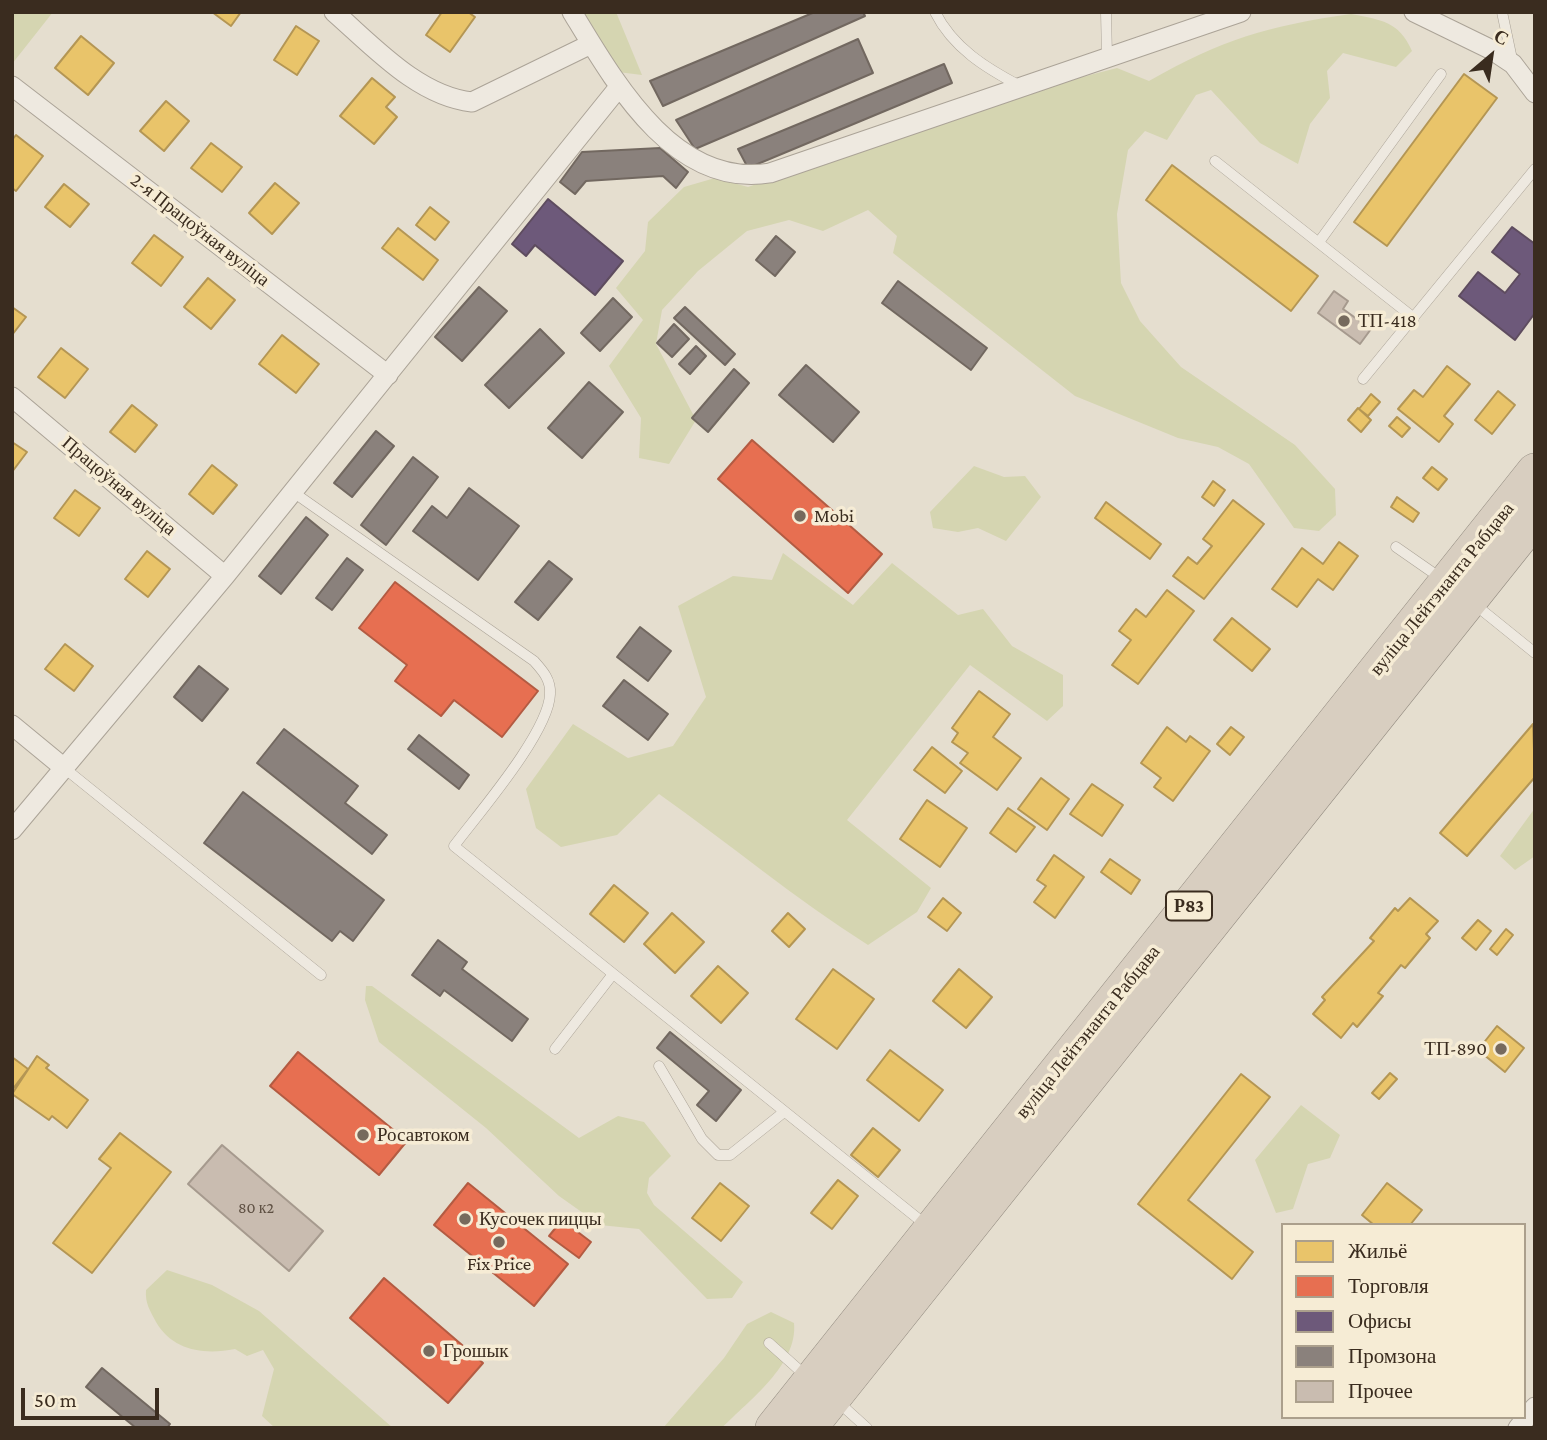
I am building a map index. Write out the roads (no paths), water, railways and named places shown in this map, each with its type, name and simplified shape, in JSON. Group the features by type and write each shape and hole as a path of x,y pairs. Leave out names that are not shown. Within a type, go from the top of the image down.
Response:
{"highway":[{"name":"вуліца Лейтэнанта Рабцава","path":"774,1428 822,1389 1458,591 1535,472"},
{"name":"вуліца Лейтэнанта Рабцава","path":"808,1428 822,1389 931,1229 1458,591 1535,517"}],"street":[{"path":"334,12 406,74 451,100 472,102 591,44"},
{"path":"572,12 619,87 649,122 694,158 732,174 750,176 770,173 1241,12"},
{"path":"1414,12 1492,50 1513,64 1535,93"},
{"name":"2-я Працоўная вуліца","path":"12,86 388,375"},
{"path":"12,830 225,576 619,87"},
{"name":"Працоўная вуліца","path":"12,397 225,576"},
{"path":"12,725 63,767"}],"lane":[{"path":"935,12 964,50 983,67 1020,87"},
{"path":"1106,12 1107,57"},
{"path":"1502,12 1513,64"},
{"path":"1320,242 1441,74"},
{"path":"1215,161 1414,317"},
{"path":"1363,379 1535,169"},
{"path":"293,492 525,654 547,675 551,692 544,717 511,771 454,846 931,1229"},
{"path":"1396,547 1458,591 1535,653"},
{"path":"63,767 321,975"},
{"path":"555,1049 613,974"},
{"path":"659,1066 702,1139 718,1155 730,1155 785,1112"},
{"path":"769,1343 867,1428"}],"place":[{"name":"ТП-418","path":"1344,321"},
{"name":"Mobi","path":"800,516"},
{"name":"ТП-890","path":"1501,1049"},
{"name":"Росавтоком","path":"363,1135"},
{"name":"Кусочек пиццы","path":"465,1219"},
{"name":"Fix Price","path":"499,1242"},
{"name":"Грошык","path":"429,1351"}]}
